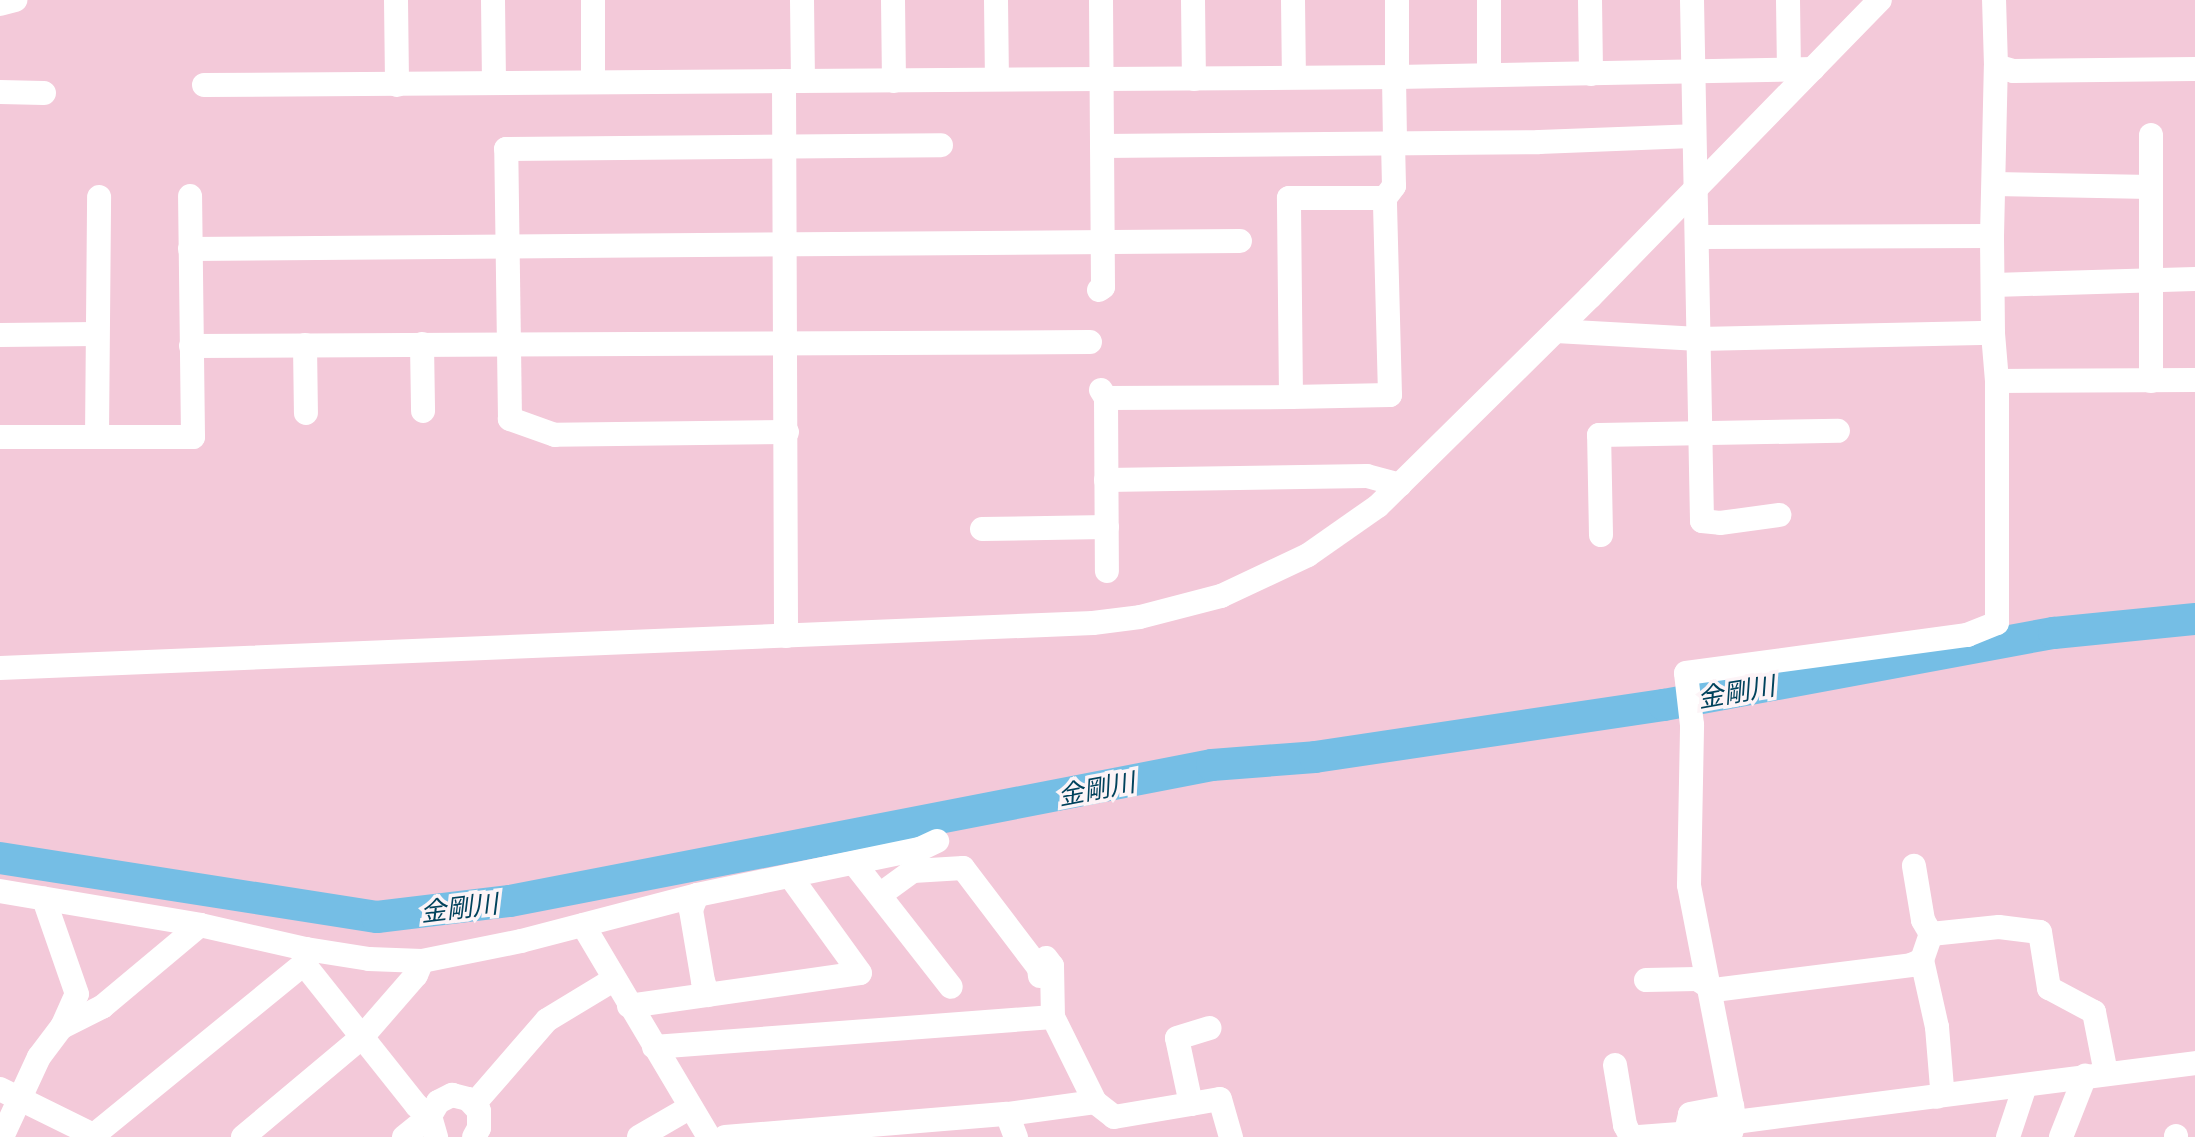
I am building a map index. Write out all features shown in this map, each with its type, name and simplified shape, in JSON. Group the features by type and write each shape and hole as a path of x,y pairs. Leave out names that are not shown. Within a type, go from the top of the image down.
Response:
{"street":[{"path":"0,4 15,0"},
{"path":"396,0 397,85"},
{"path":"493,0 494,83"},
{"path":"593,0 593,82"},
{"path":"786,636 784,147 802,0"},
{"path":"893,0 894,81"},
{"path":"996,0 997,79"},
{"path":"1099,290 1103,287 1101,0"},
{"path":"1193,0 1194,79"},
{"path":"1293,0 1294,77"},
{"path":"1107,571 1104,394 1390,395 1385,198 1394,186 1397,0"},
{"path":"1489,0 1489,75"},
{"path":"1590,0 1591,74"},
{"path":"1692,0 1692,136 1698,237 1702,521 1720,523 1779,515"},
{"path":"1788,0 1801,69"},
{"path":"0,668 1093,623 1140,617 1198,603 1264,578 1308,555 1333,540 1400,485 1696,187 1801,69 1880,0"},
{"path":"1732,1124 1689,885 1692,725 1686,673 1967,635 1997,623 1997,381 1992,236 1996,66 1994,0"},
{"path":"1996,66 2013,71 2195,69"},
{"path":"204,85 1396,77 1801,69"},
{"path":"0,92 44,93"},
{"path":"2151,135 2151,381"},
{"path":"1102,146 1539,142 1692,136"},
{"path":"787,432 555,435 510,419 506,149 941,145"},
{"path":"1994,184 2151,187"},
{"path":"0,437 193,437 190,196"},
{"path":"97,437 99,197"},
{"path":"1291,397 1289,198 1385,198"},
{"path":"1698,237 1992,236"},
{"path":"190,249 1240,241"},
{"path":"1994,285 2195,279"},
{"path":"1556,331 1699,339 1993,333"},
{"path":"0,335 97,334"},
{"path":"191,346 1090,342"},
{"path":"422,344 423,411"},
{"path":"305,345 306,413"},
{"path":"1997,381 2195,380"},
{"path":"1601,535 1599,435 1838,431"},
{"path":"1106,480 1367,476 1400,485"},
{"path":"982,529 1107,527"},
{"path":"0,891 200,925 305,956 422,961 583,925 697,895 920,849 937,841"},
{"path":"854,863 951,987"},
{"path":"1914,866 1923,920 1931,934 1922,960 1937,1027 1942,1088 1937,1097"},
{"path":"881,894 913,871 963,868 1039,968 1040,976"},
{"path":"629,1006 860,973 790,876"},
{"path":"697,895 691,910 708,995"},
{"path":"2,1137 10,1094 62,1027 77,994 44,899"},
{"path":"1009,906 1052,966 1053,1017 1095,1102 1114,1117 1220,1099 1231,1137"},
{"path":"62,1027 102,1007 200,925"},
{"path":"583,925 709,1137"},
{"path":"1931,934 1999,927 2040,932 2049,988 2094,1012 2096,1074 2061,1137"},
{"path":"305,956 362,1037 433,1127"},
{"path":"10,1094 95,1136 305,956"},
{"path":"1646,980 1697,979 1714,990 1911,965 1922,960"},
{"path":"243,1137 362,1037 416,975 422,961"},
{"path":"474,1104 547,1020 613,980"},
{"path":"654,1047 1053,1017"},
{"path":"1191,1104 1174,1028 1209,1028"},
{"path":"1639,1137 2195,1063"},
{"path":"1615,1065 1625,1125 1631,1137"},
{"path":"2008,1137 2025,1086"},
{"path":"433,1127 444,1097 460,1096 474,1104 480,1120 474,1137"},
{"path":"725,1137 1007,1114 1095,1102"},
{"path":"639,1137 689,1108"},
{"path":"1007,1114 1016,1137"},
{"path":"404,1137 433,1127"}],"waterway":[{"name":"金剛川","path":"0,858 377,917 510,901 1212,765 1315,757 1664,705 2054,633 2195,619"}]}
